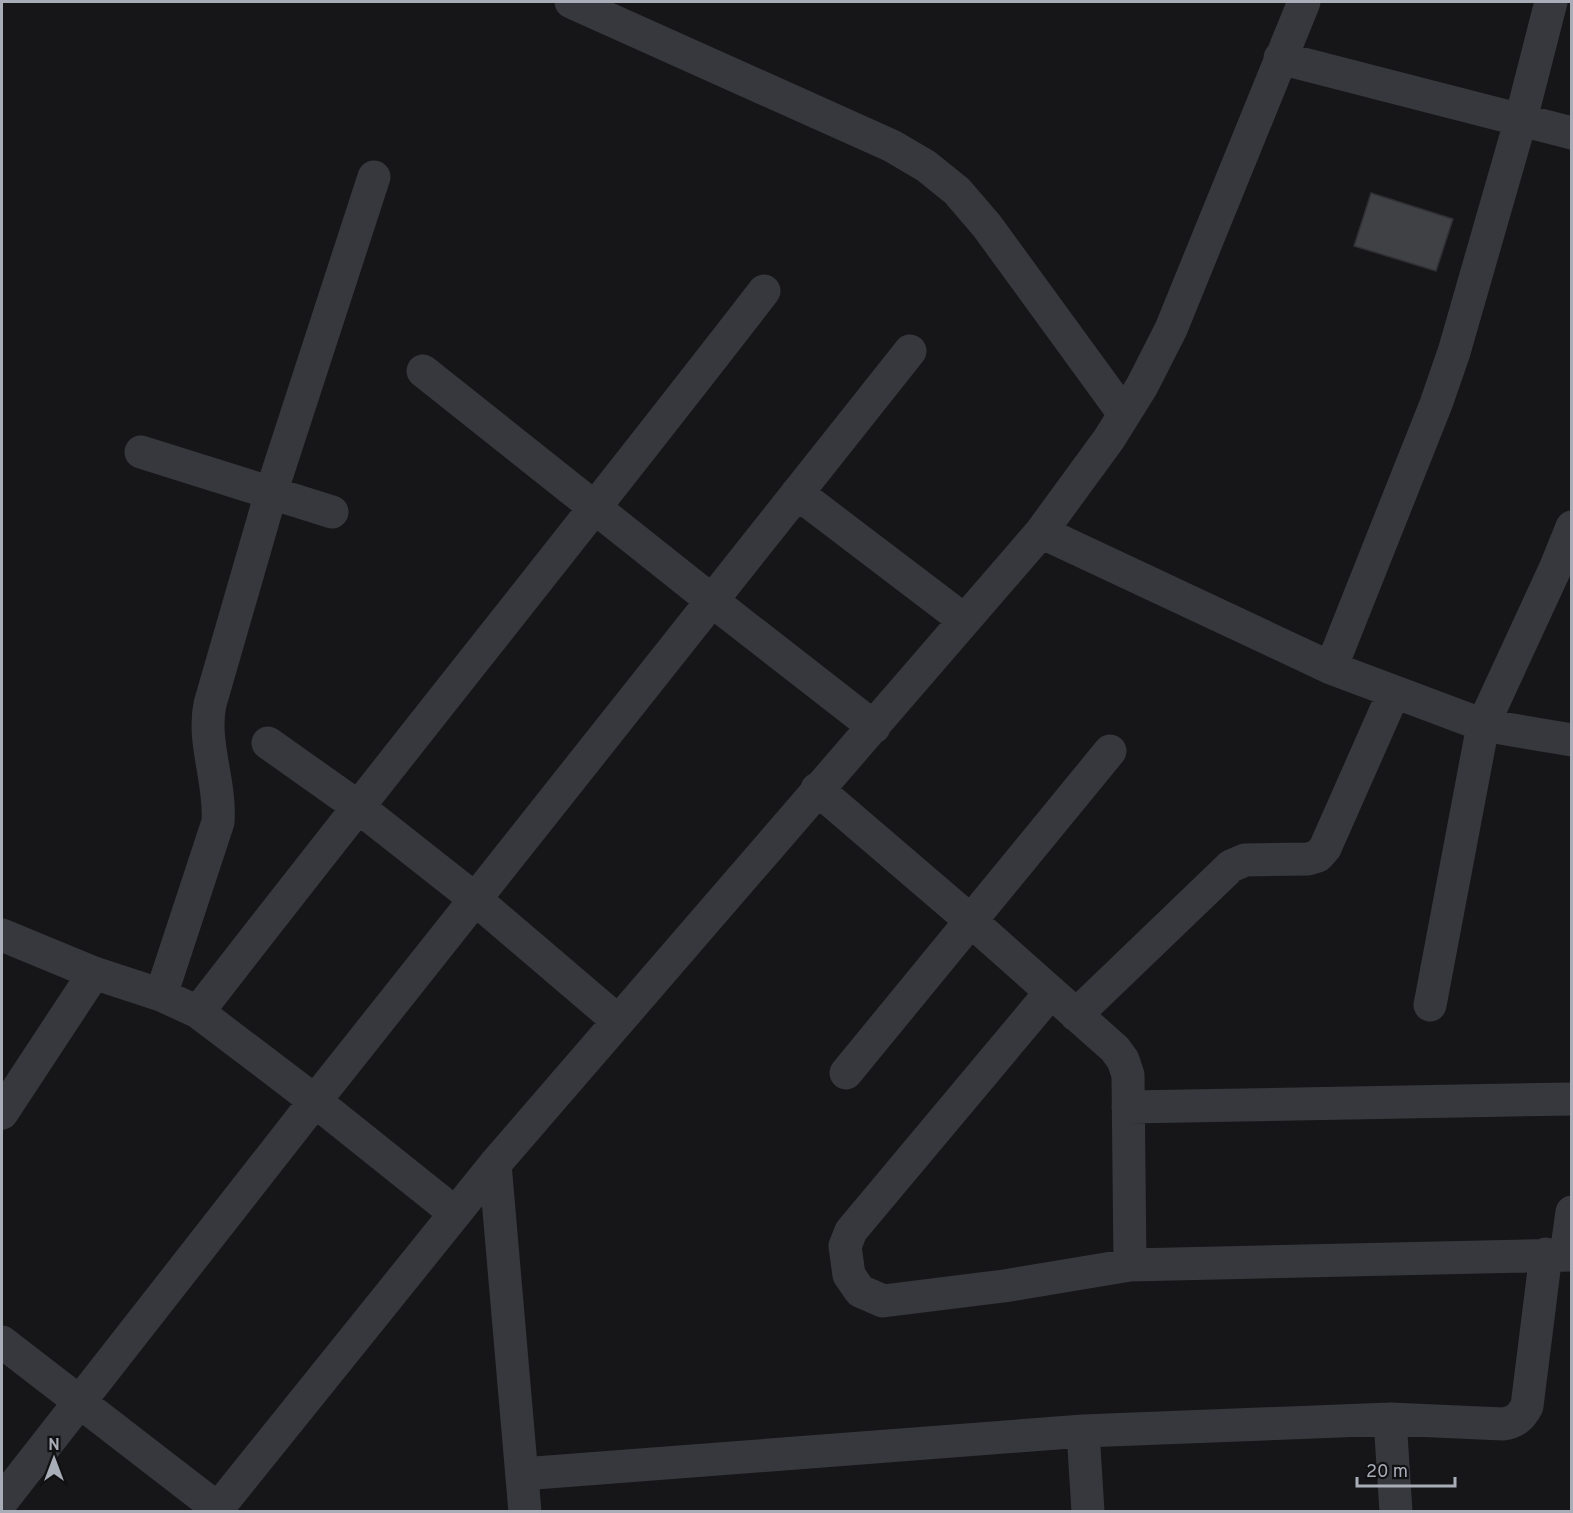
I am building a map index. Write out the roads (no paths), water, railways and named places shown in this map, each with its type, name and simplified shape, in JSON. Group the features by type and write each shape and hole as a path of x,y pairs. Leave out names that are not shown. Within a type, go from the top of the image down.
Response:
{"street":[{"path":"571,2 892,146 926,166 957,191 987,226 1124,414"},
{"path":"2,1342 216,1510 495,1164 1041,532 1109,439 1142,386 1171,329 1304,2"},
{"path":"1331,668 1436,404 1454,352 1521,119 1551,2"},
{"path":"1280,58 1572,133"},
{"path":"161,994 218,822 218,792 207,719 271,493 374,177"},
{"path":"198,1012 357,806 595,509 764,291"},
{"path":"2,1501 315,1101 910,351"},
{"path":"423,371 874,727"},
{"path":"141,452 332,512"},
{"path":"797,493 964,620"},
{"path":"1430,1005 1483,725 1564,569 1572,527"},
{"path":"1041,532 1331,668 1483,725 1572,740"},
{"path":"1076,1015 1231,866 1245,860 1308,859 1318,855 1325,848 1394,692"},
{"path":"268,743 357,806 475,899 618,1021"},
{"path":"846,1073 1110,751"},
{"path":"817,789 971,921 1115,1049 1123,1060 1128,1075 1130,1265"},
{"path":"2,935 94,973 161,994 198,1012 315,1101 455,1213"},
{"path":"2,1113 94,973"},
{"path":"1051,992 851,1231 845,1246 849,1275 860,1292 883,1301 1004,1286 1130,1265 1561,1254"},
{"path":"1128,1107 1572,1099"},
{"path":"495,1164 525,1512"},
{"path":"522,1474 1083,1431 1390,1419 1503,1424 1514,1422 1522,1416 1527,1406 1572,1212"},
{"path":"1390,1419 1396,1512"},
{"path":"1083,1431 1088,1512"}]}
